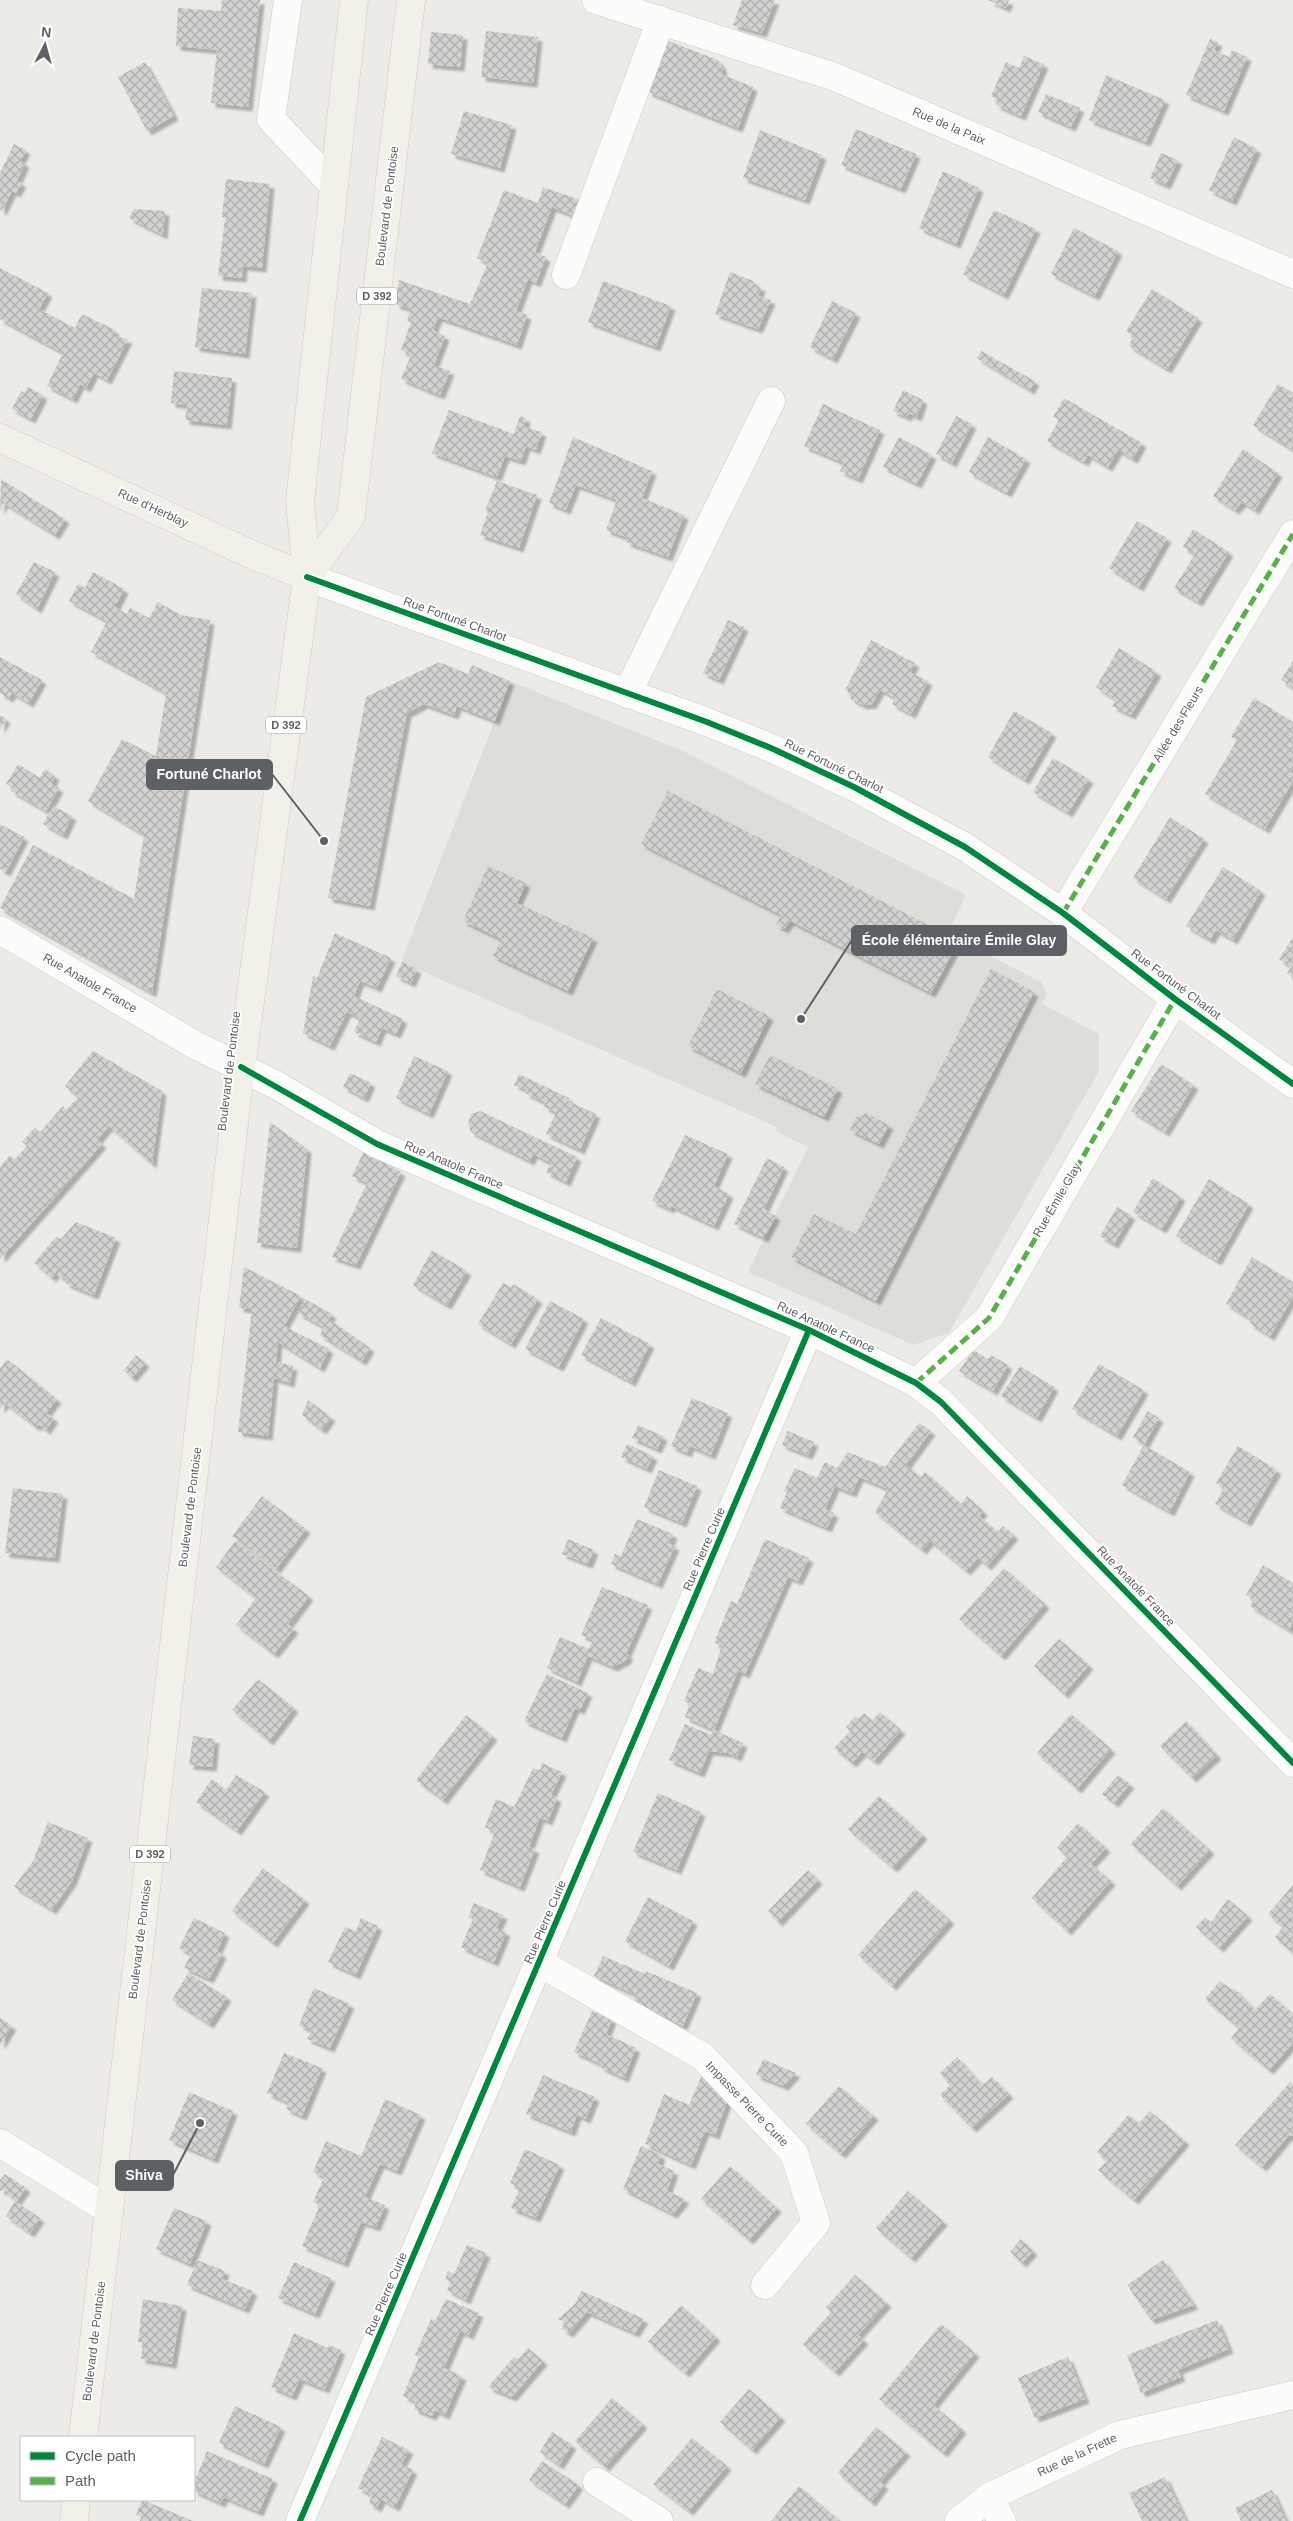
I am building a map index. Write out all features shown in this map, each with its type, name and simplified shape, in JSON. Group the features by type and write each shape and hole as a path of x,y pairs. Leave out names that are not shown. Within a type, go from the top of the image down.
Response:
{"main road":[{"name":"Boulevard de Pontoise","path":"83,2436 241,1067 307,577 300,501 354,0"},
{"name":"Boulevard de Pontoise","path":"307,577 351,516 411,0"},
{"name":"Rue d'Herblay","path":"0,438 254,556 307,577"},
{"path":"74,2521 76,2501"}],"street":[{"path":"288,0 271,119 334,186"},
{"name":"Rue de la Paix","path":"596,0 834,77 1293,274"},
{"path":"566,275 661,20"},
{"path":"626,694 771,401"},
{"name":"Allée des Fleurs","path":"1063,914 1293,534"},
{"name":"Rue Fortuné Charlot","path":"307,577 723,728 854,787 965,847 1063,914 1175,999 1293,1084"},
{"name":"Rue Anatole France","path":"0,930 195,1045 241,1067 377,1144 810,1330 916,1383 941,1402 1293,1763"},
{"name":"Rue Émile Glay","path":"916,1383 989,1318 1175,999"},
{"name":"Rue Pierre Curie","path":"300,2521 810,1330"},
{"name":"Impasse Pierre Curie","path":"540,1964 702,2056 794,2153 816,2223 765,2285"},
{"path":"0,2144 109,2210"},
{"name":"Rue de la Frette","path":"959,2521 989,2497 1120,2435 1293,2395"},
{"path":"597,2482 659,2521"},
{"path":"989,2497 1002,2521"}],"shaded area":[{"path":"510,681 685,752 966,895 947,934 1041,982 1047,995 1042,1004 1099,1034 1099,1071 949,1333 913,1345 748,1272 808,1147 776,1131 777,1127 401,962"}],"building":[{"path":"222,0 260,0 248,107 211,103 217,50 176,46 178,8 221,11"},
{"path":"742,0 775,0 762,33 733,25"},
{"path":"988,0 1009,0 1006,8"},
{"path":"486,31 538,37 533,83 481,77"},
{"path":"431,32 463,35 460,67 428,64"},
{"path":"660,38 718,60 723,69 721,74 753,87 738,128 648,92"},
{"path":"1210,39 1218,42 1214,50 1229,57 1232,50 1247,57 1224,111 1186,95"},
{"path":"1024,56 1044,64 1021,116 996,105 998,99 991,96 1006,62 1019,68"},
{"path":"145,62 174,116 147,131 118,77"},
{"path":"1106,75 1165,100 1146,142 1089,120"},
{"path":"1046,94 1080,108 1071,127 1038,112"},
{"path":"464,111 512,125 500,168 451,154"},
{"path":"856,129 916,154 901,189 841,165"},
{"path":"760,130 822,155 805,200 743,178"},
{"path":"1234,137 1257,149 1232,201 1209,190"},
{"path":"14,144 26,150 20,161 25,163 17,181 22,183 16,193 12,191 2,211 0,209 0,173"},
{"path":"1161,153 1178,160 1166,185 1150,178"},
{"path":"943,171 979,188 956,244 919,228"},
{"path":"226,179 270,184 262,268 243,266 242,278 218,276 225,218 222,217"},
{"path":"543,187 580,200 574,216 552,207 535,252 546,257 536,283 528,279 516,311 527,315 517,345 438,317 433,330 445,336 434,365 450,371 440,395 401,379 411,355 401,350 411,322 407,321 410,309 395,304 399,280 470,304 488,263 477,258 504,190 538,203"},
{"path":"134,209 165,211 163,235 129,218"},
{"path":"994,210 1036,229 1004,295 963,274"},
{"path":"1074,228 1118,251 1095,296 1051,274"},
{"path":"0,268 48,293 39,309 75,328 82,314 115,330 112,336 128,339 107,380 94,373 86,388 80,384 73,399 47,386 63,353 0,319"},
{"path":"730,272 754,281 753,284 761,287 758,296 771,300 758,329 715,314"},
{"path":"603,281 671,306 656,347 588,322"},
{"path":"202,288 252,293 245,354 195,347"},
{"path":"1152,289 1198,318 1167,369 1129,346 1133,336 1126,331"},
{"path":"832,301 856,313 833,359 810,347"},
{"path":"981,351 1035,381 1030,390 977,358"},
{"path":"174,371 232,378 227,425 185,420 187,405 171,403"},
{"path":"1278,384 1293,393 1293,450 1253,425"},
{"path":"28,387 43,395 31,419 12,409 21,391 24,393"},
{"path":"903,390 923,400 917,417 909,413 907,417 893,411"},
{"path":"1064,398 1142,443 1133,459 1118,450 1108,467 1088,455 1084,462 1047,441 1059,420 1053,417"},
{"path":"823,404 880,430 858,479 840,471 844,463 804,446"},
{"path":"449,410 514,434 520,416 526,418 524,427 542,432 536,450 526,446 521,461 505,456 497,477 432,453"},
{"path":"956,416 972,424 952,463 936,454"},
{"path":"573,437 652,471 642,498 684,515 668,557 626,542 628,538 606,530 617,500 576,485 566,510 549,503"},
{"path":"899,437 932,455 917,484 883,467"},
{"path":"988,437 1026,459 1007,493 969,472"},
{"path":"1243,449 1278,473 1255,510 1242,502 1235,510 1213,496"},
{"path":"1,479 65,519 55,535 4,503 0,510"},
{"path":"497,481 537,495 519,548 480,535 488,512 485,511"},
{"path":"1137,521 1167,538 1139,587 1109,568"},
{"path":"1193,529 1229,552 1198,602 1174,588 1195,554 1183,547"},
{"path":"34,562 55,572 37,609 16,594"},
{"path":"93,572 124,589 115,607 127,614 130,608 149,618 158,602 181,615 210,620 152,993 0,908 33,845 134,899 144,835 88,801 122,739 156,756 166,693 91,652 107,621 69,601 78,584 85,588"},
{"path":"728,620 744,627 719,680 703,673"},
{"path":"871,640 915,663 910,672 928,681 911,714 892,704 895,698 880,690 872,704 863,705 851,699 845,690"},
{"path":"1119,648 1157,672 1131,715 1112,706 1116,700 1096,687"},
{"path":"0,657 42,680 29,703 12,693 9,698 0,693"},
{"path":"1293,661 1293,688 1281,680"},
{"path":"439,662 468,674 472,665 510,681 495,721 457,706 454,715 424,704 407,713 370,906 328,898 366,697"},
{"path":"1254,698 1293,722 1293,768 1290,772 1293,774 1293,781 1265,829 1205,794 1237,740 1231,737"},
{"path":"1014,711 1052,733 1025,780 988,757"},
{"path":"0,715 6,719 0,729"},
{"path":"1053,758 1089,779 1068,813 1033,792"},
{"path":"18,764 40,778 45,769 55,776 51,784 59,788 46,811 11,791 13,788 6,784"},
{"path":"668,791 959,941 931,993 790,921 784,929 776,925 781,915 641,844"},
{"path":"53,806 72,816 63,835 43,824"},
{"path":"1170,817 1204,839 1166,899 1133,878"},
{"path":"0,824 24,837 6,872 0,869"},
{"path":"488,866 526,883 517,903 593,938 568,991 493,956 501,939 463,921"},
{"path":"1223,867 1261,891 1233,940 1216,930 1210,940 1186,926"},
{"path":"335,933 391,958 377,988 360,981 354,996 403,1019 396,1034 382,1028 376,1042 354,1032 360,1018 347,1012 330,1046 303,1033 313,976 317,978"},
{"path":"1293,937 1293,977 1287,973 1291,967 1279,959"},
{"path":"402,962 417,969 411,983 396,976"},
{"path":"991,969 1034,992 876,1301 791,1257 814,1214 856,1234"},
{"path":"717,989 769,1016 741,1073 688,1046"},
{"path":"93,1051 162,1091 152,1164 109,1126 97,1140 102,1144 0,1259 0,1167 10,1155 14,1160 27,1146 22,1142 35,1127 40,1132 63,1106 66,1110 78,1097 65,1086"},
{"path":"770,1055 838,1089 824,1117 755,1084"},
{"path":"414,1056 448,1071 429,1114 396,1098"},
{"path":"1161,1064 1194,1085 1165,1132 1131,1111"},
{"path":"350,1073 371,1083 364,1098 343,1087"},
{"path":"519,1074 569,1098 568,1101 596,1114 580,1150 546,1134 556,1112 544,1107 546,1103 525,1093 527,1090 514,1085"},
{"path":"480,1111 577,1157 566,1182 546,1172 551,1163 533,1154 530,1161 471,1132 468,1124 471,1114"},
{"path":"867,1113 889,1125 879,1144 850,1130 855,1118"},
{"path":"270,1122 307,1149 297,1248 257,1243"},
{"path":"685,1135 728,1154 714,1186 729,1194 714,1226 671,1206 670,1209 652,1201"},
{"path":"364,1151 401,1172 356,1265 332,1257 367,1183 352,1176"},
{"path":"767,1158 784,1167 764,1209 776,1216 764,1238 734,1224"},
{"path":"1153,1178 1181,1197 1162,1229 1133,1212"},
{"path":"1209,1179 1249,1204 1217,1261 1176,1236"},
{"path":"1117,1207 1131,1215 1114,1244 1100,1236"},
{"path":"76,1222 116,1238 94,1295 65,1283 67,1279 57,1275 63,1260 52,1278 34,1263 56,1237 61,1239"},
{"path":"432,1250 467,1271 447,1305 413,1285"},
{"path":"1252,1257 1293,1282 1293,1297 1270,1336 1249,1323 1252,1320 1226,1304"},
{"path":"244,1267 301,1296 284,1326 329,1349 320,1368 278,1342 276,1362 293,1366 290,1383 274,1378 268,1436 238,1432 252,1309 239,1308"},
{"path":"503,1283 512,1287 513,1284 538,1299 511,1344 478,1324"},
{"path":"305,1299 332,1314 329,1319 370,1348 362,1361 320,1335 323,1327 298,1313"},
{"path":"550,1301 584,1319 559,1367 525,1349"},
{"path":"601,1318 650,1344 631,1382 581,1355"},
{"path":"973,1350 988,1359 991,1355 1008,1365 993,1391 959,1371"},
{"path":"136,1355 145,1363 132,1378 124,1370"},
{"path":"7,1359 57,1399 46,1413 54,1418 46,1430 38,1424 36,1427 5,1403 0,1409 0,1368"},
{"path":"1099,1364 1144,1390 1117,1436 1072,1409"},
{"path":"1020,1366 1054,1387 1037,1418 1001,1396"},
{"path":"692,1398 728,1413 711,1455 690,1446 687,1453 671,1446"},
{"path":"308,1400 331,1417 322,1430 302,1415"},
{"path":"1148,1411 1159,1418 1144,1445 1133,1437"},
{"path":"919,1423 931,1431 906,1465 921,1477 925,1472 961,1504 967,1496 983,1511 979,1516 998,1532 1003,1526 1014,1535 987,1566 978,1558 966,1571 930,1541 922,1550 875,1512 888,1489 859,1477 852,1493 835,1486 825,1509 834,1513 827,1528 780,1508 787,1492 784,1491 795,1468 817,1478 825,1462 837,1468 848,1452 885,1467"},
{"path":"638,1425 663,1436 657,1449 632,1438"},
{"path":"788,1431 814,1442 808,1455 782,1445"},
{"path":"627,1444 653,1456 647,1469 621,1457"},
{"path":"1144,1445 1190,1472 1170,1512 1122,1485"},
{"path":"1238,1446 1277,1470 1247,1522 1215,1504 1224,1488 1216,1483"},
{"path":"659,1470 697,1486 682,1523 644,1507"},
{"path":"13,1488 63,1494 55,1558 5,1553"},
{"path":"262,1496 306,1529 276,1569 232,1536"},
{"path":"637,1519 673,1534 669,1544 675,1546 658,1584 611,1564 615,1554 621,1556"},
{"path":"568,1539 594,1550 588,1564 562,1554"},
{"path":"765,1539 809,1558 798,1581 788,1577 745,1674 738,1671 714,1730 685,1717 690,1704 684,1701 698,1668 713,1674 722,1645 714,1643 731,1601 737,1604"},
{"path":"235,1541 309,1596 288,1624 294,1629 274,1654 236,1625 256,1598 216,1567"},
{"path":"1263,1565 1293,1583 1293,1622 1289,1630 1250,1606 1254,1600 1246,1595"},
{"path":"1004,1568 1045,1604 1001,1656 959,1619"},
{"path":"602,1587 648,1605 626,1654 629,1655 626,1660 613,1667 588,1656 577,1682 547,1668 560,1637 589,1649 593,1640 581,1635"},
{"path":"1059,1639 1089,1665 1064,1694 1034,1666"},
{"path":"547,1674 588,1693 580,1710 575,1708 562,1738 524,1721"},
{"path":"258,1679 294,1708 269,1741 232,1710"},
{"path":"880,1712 901,1730 874,1761 862,1752 852,1763 834,1748 850,1731 846,1727 855,1716 858,1719 864,1713 872,1721"},
{"path":"1071,1714 1111,1749 1077,1789 1037,1753"},
{"path":"466,1715 493,1736 443,1800 416,1780"},
{"path":"1186,1721 1217,1755 1192,1778 1160,1746"},
{"path":"685,1724 711,1735 714,1730 743,1743 737,1757 728,1753 709,1751 700,1773 669,1760"},
{"path":"193,1736 215,1739 212,1767 189,1765"},
{"path":"542,1763 562,1772 551,1795 557,1798 548,1821 540,1818 529,1847 535,1849 520,1887 480,1870 495,1832 485,1827 496,1799 514,1807 533,1768 540,1770"},
{"path":"236,1775 265,1792 237,1831 196,1802 212,1779 226,1790"},
{"path":"1118,1775 1130,1784 1114,1803 1102,1794"},
{"path":"658,1793 701,1812 677,1870 633,1852"},
{"path":"879,1796 923,1835 893,1868 848,1829"},
{"path":"1163,1808 1210,1850 1177,1886 1131,1844"},
{"path":"48,1822 88,1838 72,1881 52,1910 14,1887 33,1861"},
{"path":"1078,1823 1106,1848 1091,1864 1111,1881 1067,1931 1032,1898 1067,1857 1057,1847"},
{"path":"263,1868 305,1900 273,1943 232,1911"},
{"path":"808,1870 818,1880 778,1922 768,1911"},
{"path":"1293,1885 1293,1953 1275,1937 1283,1927 1268,1914"},
{"path":"915,1889 950,1920 892,1986 858,1955"},
{"path":"648,1897 693,1921 669,1966 625,1941"},
{"path":"1228,1899 1248,1916 1219,1948 1196,1927 1205,1917 1211,1922"},
{"path":"474,1903 503,1915 497,1928 506,1932 494,1962 461,1947 473,1919 468,1917"},
{"path":"194,1918 225,1933 217,1951 222,1954 209,1979 184,1968 191,1954 179,1948"},
{"path":"361,1918 378,1926 356,1975 328,1962 345,1927 356,1931"},
{"path":"603,1956 645,1974 646,1971 697,1993 683,2026 634,2001 636,1995 594,1976"},
{"path":"188,1973 227,1997 209,2024 172,2000"},
{"path":"1220,1981 1232,1990 1234,1988 1255,2010 1270,1994 1293,2014 1293,2043 1269,2070 1231,2038 1239,2028 1205,1999"},
{"path":"314,1988 350,2004 330,2048 307,2039 311,2030 299,2025"},
{"path":"592,2011 612,2019 606,2034 636,2048 624,2078 600,2067 601,2064 574,2052"},
{"path":"0,2018 12,2026 0,2045"},
{"path":"284,2053 322,2068 302,2116 286,2109 289,2103 267,2093"},
{"path":"957,2057 982,2085 992,2077 1009,2094 972,2128 940,2095 950,2085 940,2073"},
{"path":"763,2059 796,2073 784,2086 756,2075"},
{"path":"543,2075 595,2097 586,2119 577,2115 571,2132 526,2114"},
{"path":"702,2075 729,2096 715,2135 705,2131 691,2165 645,2144 664,2094 689,2105"},
{"path":"1290,2082 1293,2085 1293,2136 1288,2136 1262,2167 1235,2145"},
{"path":"839,2086 874,2116 841,2154 806,2124"},
{"path":"189,2092 233,2111 214,2159 169,2140"},
{"path":"385,2099 421,2115 397,2171 380,2164 365,2197 385,2205 376,2227 361,2222 344,2263 302,2246 320,2205 313,2202 324,2177 313,2172 326,2141 361,2156"},
{"path":"1150,2111 1185,2141 1134,2200 1098,2170 1107,2161 1097,2152 1128,2115 1139,2123"},
{"path":"641,2146 661,2155 658,2164 674,2171 667,2191 685,2199 673,2214 623,2189"},
{"path":"525,2149 560,2165 536,2218 511,2208 520,2188 510,2183"},
{"path":"730,2166 777,2208 749,2240 701,2199"},
{"path":"5,2174 26,2188 16,2202 4,2190 0,2191 0,2180"},
{"path":"908,2191 943,2221 911,2258 876,2228"},
{"path":"15,2201 40,2218 30,2233 6,2216"},
{"path":"174,2208 207,2221 190,2264 156,2249"},
{"path":"1021,2239 1033,2251 1022,2263 1010,2252"},
{"path":"467,2245 486,2253 466,2300 447,2290 451,2282 445,2279 448,2271 454,2274"},
{"path":"197,2260 225,2271 222,2279 253,2291 245,2309 187,2285"},
{"path":"1163,2260 1194,2305 1151,2320 1127,2285"},
{"path":"294,2262 331,2278 315,2314 278,2298"},
{"path":"855,2275 887,2303 858,2335 864,2340 835,2372 803,2344 831,2312 826,2307"},
{"path":"581,2291 644,2319 635,2333 587,2312 569,2333 562,2329 565,2322 558,2319 575,2304"},
{"path":"143,2299 182,2306 172,2364 141,2359 143,2342 138,2342"},
{"path":"446,2299 479,2313 469,2335 460,2331 444,2368 462,2376 445,2415 435,2410 432,2416 414,2409 416,2402 403,2396 419,2357 415,2355 431,2319 435,2321"},
{"path":"681,2305 716,2337 685,2373 648,2342"},
{"path":"1217,2320 1229,2349 1178,2370 1181,2377 1141,2393 1127,2355"},
{"path":"941,2324 975,2353 933,2405 962,2429 943,2453 879,2399"},
{"path":"294,2333 328,2348 329,2345 341,2350 325,2389 300,2379 292,2396 271,2387"},
{"path":"528,2348 543,2361 512,2397 488,2387 514,2357 518,2359"},
{"path":"1068,2357 1085,2399 1035,2418 1018,2378"},
{"path":"749,2389 781,2417 752,2450 720,2422"},
{"path":"612,2398 643,2424 605,2467 575,2441"},
{"path":"235,2406 281,2427 264,2464 219,2443"},
{"path":"876,2427 906,2452 880,2482 884,2485 871,2502 838,2473"},
{"path":"552,2432 572,2445 559,2465 540,2452"},
{"path":"382,2437 409,2450 401,2464 413,2470 395,2507 381,2499 377,2508 369,2503 372,2495 358,2488"},
{"path":"692,2438 727,2466 689,2511 653,2484"},
{"path":"207,2451 273,2479 259,2512 224,2497 221,2503 195,2491 195,2481"},
{"path":"542,2461 579,2485 565,2504 529,2480"},
{"path":"1165,2477 1186,2521 1142,2521 1129,2493"},
{"path":"799,2486 840,2521 771,2521"},
{"path":"1272,2490 1286,2521 1241,2521 1235,2508"},
{"path":"142,2501 145,2501 193,2521 140,2521 141,2517 136,2515"}],"marked path":[{"path":"1063,913 1293,534"},
{"path":"916,1383 989,1318 1175,999 1173,997"}],"cycle path":[{"path":"307,577 707,722 771,748 854,787 965,847 1063,913 1175,999 1293,1084"},
{"path":"241,1067 377,1144 809,1330 916,1383 941,1402 1293,1763"},
{"path":"300,2521 809,1330"}],"place":[{"name":"Fortuné Charlot","path":"324,841"},
{"name":"École élémentaire Émile Glay","path":"801,1019"},
{"name":"Shiva","path":"200,2123"}]}
